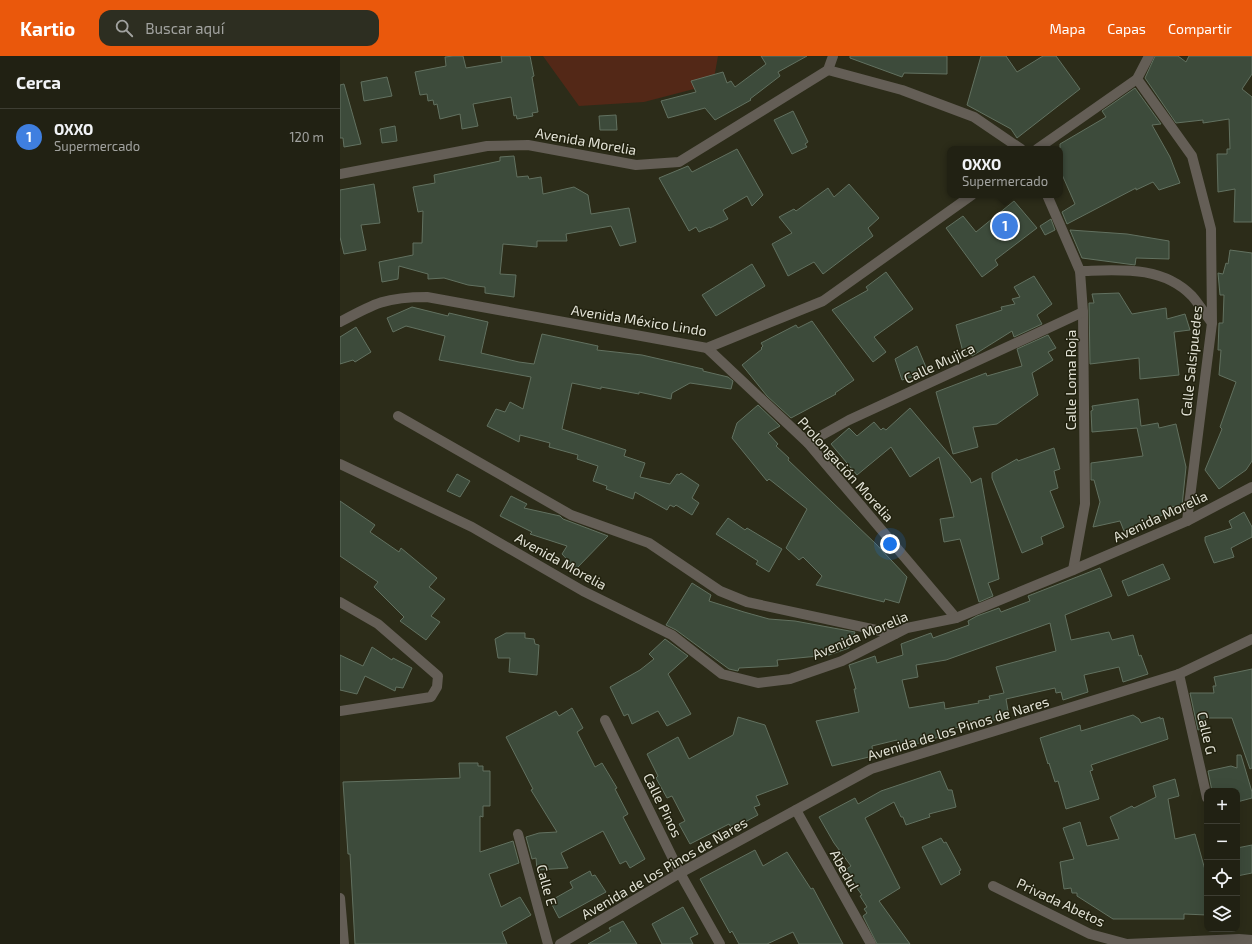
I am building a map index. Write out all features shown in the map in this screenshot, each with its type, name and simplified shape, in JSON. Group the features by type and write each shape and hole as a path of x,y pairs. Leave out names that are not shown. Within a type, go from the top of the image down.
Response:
{"street":[{"path":"832,56 828,70 902,90 974,118 1016,146"},
{"path":"1041,146 1138,79 1149,56"},
{"name":"Avenida Morelia","path":"340,174 487,146 528,145 636,165 679,162 828,70"},
{"name":"Calle Salsipuedes","path":"1138,79 1192,156 1211,230 1212,323 1187,521"},
{"name":"Avenida México Lindo","path":"340,322 369,306 386,299 427,297 707,348 823,301 968,198"},
{"name":"Calle Loma Roja","path":"1048,198 1080,271 1083,312 1085,504 1073,570"},
{"path":"1080,271 1135,270 1167,278 1191,296 1212,323"},
{"name":"Calle Mujica","path":"808,443 848,420 1083,312"},
{"name":"Prolongación Morelia","path":"707,348 808,443 956,618"},
{"path":"398,416 571,515 650,543 720,590 747,602 895,634"},
{"name":"Avenida Morelia","path":"340,464 472,527 583,591 672,635 722,674 758,683 790,679 842,661 907,628 956,618 1187,521 1252,487"},
{"path":"340,602 378,624 438,676 437,687 431,697 340,711"},
{"name":"Avenida de los Pinos de Nares","path":"560,944 680,873 871,769 1179,674 1252,639"},
{"name":"Calle G","path":"1179,674 1205,788"},
{"name":"Calle Pinos","path":"605,720 680,873 720,944"},
{"name":"Abedul","path":"796,810 871,944"},
{"name":"Calle E","path":"518,834 548,944"},
{"name":"Privada Abetos","path":"992,886 1090,934 1127,944 1238,934 1252,940"},
{"path":"340,898 344,944"}],"shaded area":[{"path":"543,56 718,56 713,84 644,102 579,106"}],"building":[{"path":"463,56 466,68 502,62 501,56 530,56 538,112 532,113 533,116 517,119 516,115 514,116 511,97 473,104 478,126 462,129 460,114 440,119 437,104 434,105 433,100 428,101 427,94 420,95 415,72 446,66 445,57"},
{"path":"761,56 807,56 778,72 780,76 750,99 751,100 715,120 705,108 668,118 661,101 696,92 691,81 723,72 727,83 731,81 735,87 766,64"},
{"path":"850,56 947,56 947,74 904,73 902,77 850,58"},
{"path":"981,56 1006,56 1017,72 1043,56 1056,56 1080,89 1017,138 1011,129 967,105"},
{"path":"1155,56 1178,56 1186,62 1189,56 1252,56 1252,74 1242,89 1252,97 1252,222 1234,222 1235,189 1218,192 1217,154 1227,154 1227,149 1230,149 1229,119 1203,123 1203,120 1176,123 1145,78"},
{"path":"387,77 392,96 364,101 361,82"},
{"path":"344,84 361,144 344,147 343,138 340,138 340,85"},
{"path":"1135,88 1161,124 1152,125 1170,157 1180,183 1159,190 1153,182 1136,190 1136,188 1067,224 1062,212 1075,204 1063,177 1063,146 1060,146 1060,144 1106,117 1102,111"},
{"path":"793,111 808,142 805,144 807,147 792,154 774,120"},
{"path":"616,115 617,130 600,130 599,116"},
{"path":"395,126 397,141 382,143 380,129"},
{"path":"737,149 763,195 752,206 747,196 723,210 728,219 710,228 699,232 696,227 689,231 659,178 688,166 692,172"},
{"path":"514,156 517,177 528,176 529,179 541,177 543,194 574,187 588,195 591,214 629,208 636,242 620,246 611,226 566,234 567,241 537,241 537,247 503,244 500,274 516,275 514,297 485,293 485,287 468,285 444,278 428,279 428,274 399,266 398,279 382,282 379,262 413,255 413,243 422,243 423,211 418,212 413,187 435,183 434,175 500,161 500,157"},
{"path":"374,184 380,223 361,225 366,250 344,254 340,237 340,190"},
{"path":"849,184 879,218 868,228 873,236 823,274 814,262 788,276 772,244 792,233 779,217 794,209 796,211 828,188 834,197"},
{"path":"1014,201 1037,228 995,260 998,265 982,277 946,228 963,216 976,232"},
{"path":"1051,219 1055,230 1045,235 1040,226"},
{"path":"1070,230 1127,234 1169,241 1169,259 1136,258 1135,265 1082,258"},
{"path":"1230,250 1252,253 1252,461 1246,470 1219,489 1205,470 1222,429 1220,427 1236,382 1219,375 1221,350 1218,350 1219,323 1223,323 1224,295 1220,295 1218,273 1223,274 1226,263 1228,264"},
{"path":"752,264 765,286 716,316 702,295"},
{"path":"886,272 913,309 874,337 886,352 873,362 832,310 868,290 866,287"},
{"path":"1034,276 1052,304 1037,315 1042,324 1014,337 1012,331 972,356 970,351 963,352 956,325 1002,310 1001,307 1015,304 1012,299 1020,297 1014,287"},
{"path":"1119,293 1132,314 1166,308 1167,319 1185,314 1190,330 1174,332 1179,375 1140,379 1139,358 1090,364 1089,303 1094,303 1092,294"},
{"path":"412,307 448,316 449,313 488,322 481,353 519,362 534,364 542,334 598,346 597,350 642,355 703,369 703,371 728,377 733,381 731,389 690,383 672,393 671,399 639,392 639,394 601,387 601,389 572,383 562,429 626,450 624,456 645,463 640,477 670,484 677,474 679,475 681,473 699,485 692,498 699,503 692,515 676,505 674,507 670,505 667,510 635,492 633,499 606,489 607,486 593,481 598,466 577,459 578,455 549,447 550,443 520,435 519,442 487,426 496,409 505,412 510,402 523,409 531,377 439,360 445,336 406,326 393,332 387,318"},
{"path":"812,321 854,380 835,393 836,394 791,418 767,396 742,365 762,349 761,348 763,346 761,343 796,325 798,328"},
{"path":"356,327 371,352 355,362 353,360 340,364 340,337"},
{"path":"1048,335 1056,348 1048,352 1053,360 1032,373 1038,395 997,424 973,427 978,447 953,454 936,392 986,373 987,376 1022,366 1017,349"},
{"path":"917,346 928,372 902,380 895,359"},
{"path":"1138,399 1141,426 1158,423 1159,428 1176,424 1186,467 1182,506 1170,507 1170,512 1124,531 1120,521 1093,527 1100,502 1094,480 1091,480 1091,463 1143,456 1137,428 1092,432 1092,406"},
{"path":"758,405 780,426 768,433 778,444 776,446 789,458 788,460 876,544 907,577 899,603 885,599 884,602 816,585 822,576 803,557 799,560 786,548 807,509 769,479 767,481 732,438 737,423"},
{"path":"910,408 970,479 971,483 981,478 999,579 988,583 993,596 979,602 960,539 944,542 940,519 954,517 939,457 910,477 891,447 857,475 831,444 849,428 857,436 874,422 881,430 883,428 886,430"},
{"path":"1054,448 1060,469 1054,471 1058,488 1050,491 1064,527 1041,537 1043,544 1022,553 992,478 992,473 1017,459 1018,461"},
{"path":"457,474 470,481 460,497 447,491"},
{"path":"511,496 527,504 524,508 560,516 563,519 608,536 576,569 562,554 567,546 530,534 532,532 500,516"},
{"path":"340,501 375,525 370,532 399,552 401,548 437,578 429,587 445,599 431,616 440,622 426,640 400,621 404,617 374,587 378,582 340,556"},
{"path":"1244,512 1252,527 1252,537 1231,548 1234,557 1214,563 1205,541 1205,537 1232,528 1229,521"},
{"path":"728,518 745,530 747,528 782,549 769,572 756,564 758,561 716,534"},
{"path":"1163,564 1170,579 1128,596 1122,581"},
{"path":"1100,568 1112,596 1065,615 1071,640 1109,632 1112,640 1133,635 1139,656 1141,655 1148,674 1123,682 1119,667 1084,675 1088,692 1063,700 1061,692 1056,693 1055,688 1006,699 1009,716 983,723 949,729 949,734 899,749 897,740 872,746 873,756 832,766 816,721 859,712 854,689 856,689 849,665 875,656 877,663 903,655 901,644 931,633 933,638 969,625 968,621 977,616 999,608 1001,612 1030,601 1028,596","holes":["1050,623 1056,651 996,667 1004,693 989,696 990,699 978,701 979,703 945,709 944,702 909,708 902,680 918,677 916,665 946,660"]},
{"path":"692,583 711,595 709,601 744,612 769,619 795,621 855,632 849,648 829,655 777,660 778,666 739,668 738,671 729,669 676,630 666,625"},
{"path":"506,633 525,633 525,638 534,639 535,644 539,645 537,675 509,672 510,658 498,658 495,639"},
{"path":"665,639 688,656 668,674 691,714 667,726 658,711 632,724 628,714 624,716 610,687 640,670 654,659 649,654"},
{"path":"372,647 392,660 393,658 412,668 403,688 396,687 395,691 365,676 357,694 340,690 340,655 363,666"},
{"path":"1252,669 1252,768 1250,769 1232,718 1206,718 1207,727 1198,730 1190,693 1214,693 1213,686 1216,686 1214,677"},
{"path":"572,708 583,728 577,732 595,767 602,763 617,788 615,789 628,814 623,817 645,859 630,868 626,861 620,864 603,831 561,853 568,868 537,870 536,858 532,859 526,837 539,833 557,832 531,790 533,789 506,737 556,711 559,716"},
{"path":"1133,715 1139,719 1141,723 1160,717 1160,719 1163,718 1168,739 1091,765 1093,770 1090,771 1099,799 1066,809 1058,781 1055,782 1040,738 1080,725 1081,731"},
{"path":"738,717 765,725 788,784 756,796 760,805 754,807 758,815 732,829 729,824 690,844 679,824 685,821 672,796 667,798 656,778 658,776 647,754 678,737 689,759 733,735"},
{"path":"1237,755 1241,755 1252,792 1252,798 1240,801 1240,788 1211,788 1208,771 1231,766 1237,768"},
{"path":"459,763 478,763 478,766 483,766 483,771 490,771 490,806 483,806 483,817 480,816 480,852 513,841 519,863 489,874 501,907 520,897 531,915 502,932 507,944 355,944 350,854 348,854 343,782 460,778"},
{"path":"940,771 948,790 952,790 956,807 929,814 930,817 906,825 894,802 865,818 900,888 879,901 910,944 877,944 863,916 867,913 864,909 867,907 860,896 862,895 844,871 851,866 834,843 819,817 855,798 858,804 881,791"},
{"path":"1175,779 1179,796 1168,799 1175,839 1195,834 1204,866 1204,915 1184,914 1184,919 1113,919 1077,896 1077,893 1072,893 1071,888 1064,889 1060,862 1074,859 1063,828 1080,822 1087,846 1119,839 1110,817 1132,806 1134,808 1156,797 1153,786"},
{"path":"941,838 944,843 946,842 961,870 959,871 960,874 941,885 922,847"},
{"path":"1252,845 1252,873 1240,875 1240,847"},
{"path":"755,850 763,866 787,852 811,889 813,888 843,944 799,944 793,932 767,944 739,944 732,931 730,933 700,879"},
{"path":"590,871 592,876 595,875 606,892 559,918 550,901 573,888 570,882"},
{"path":"683,907 698,934 690,938 693,944 662,944 652,924"},
{"path":"623,921 637,944 588,944 611,931 609,928"}],"place":[{"name":"OXXO","path":"1005,226"}]}
